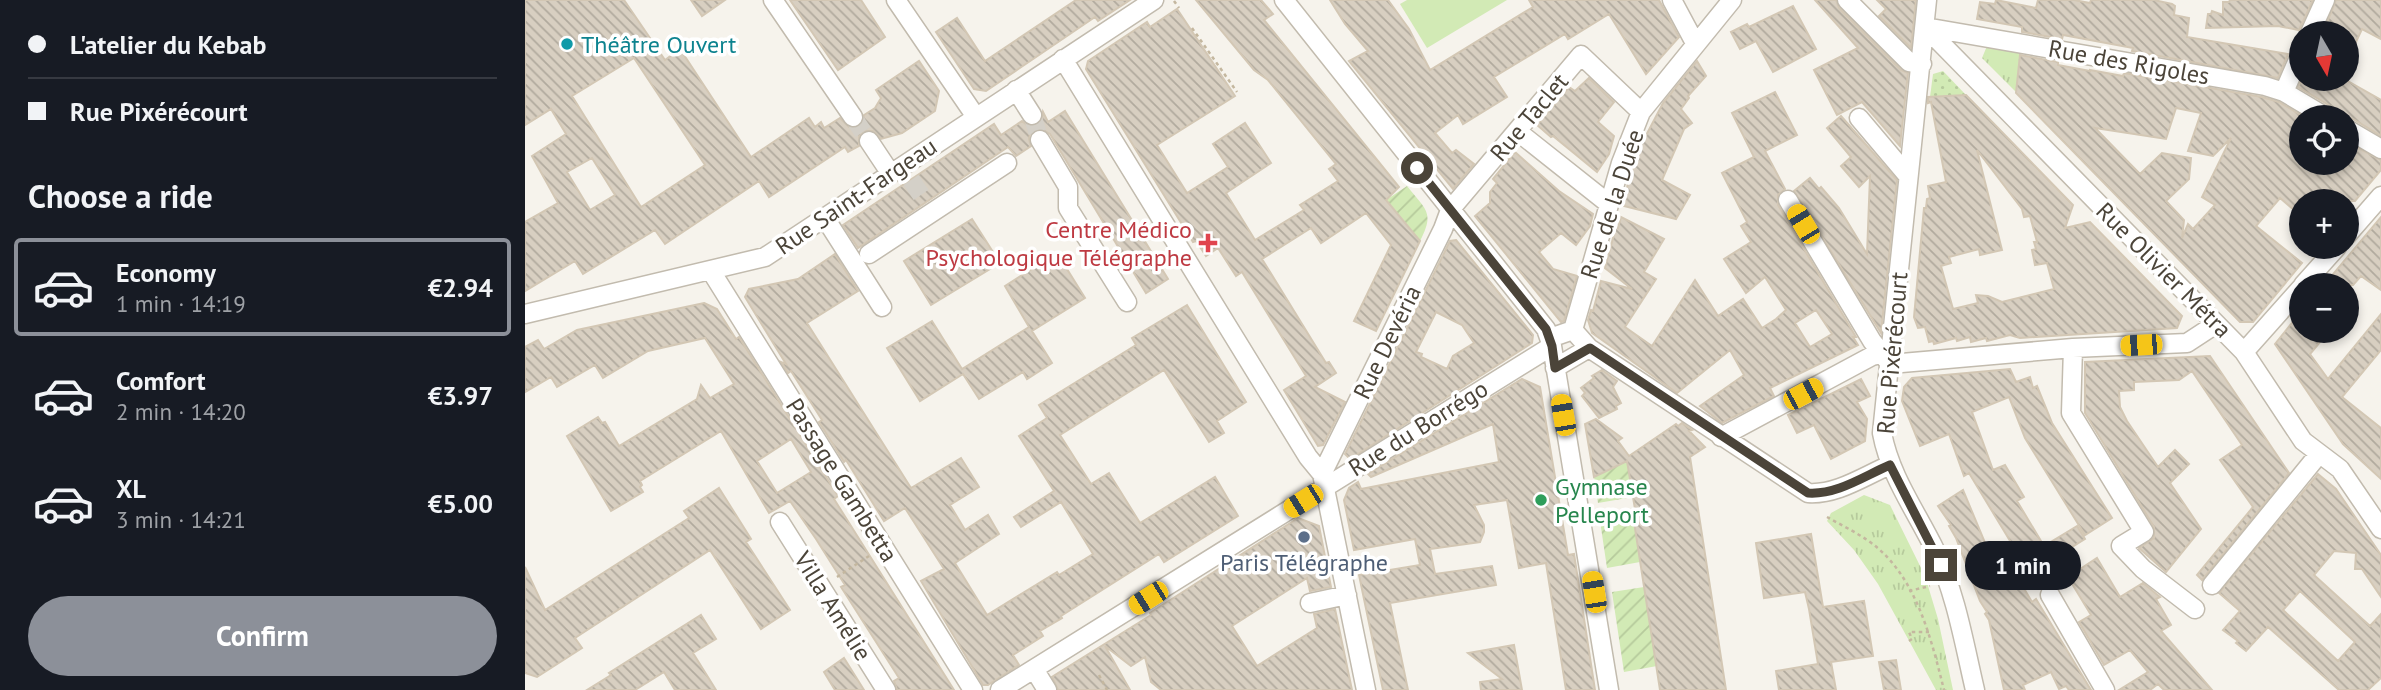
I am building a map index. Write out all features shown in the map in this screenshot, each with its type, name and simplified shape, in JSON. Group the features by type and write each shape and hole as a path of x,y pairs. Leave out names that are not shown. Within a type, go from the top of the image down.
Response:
{"street":[{"path":"773,0 853,117"},
{"path":"896,0 976,117"},
{"name":"Rue Saint-Fargeau","path":"525,314 765,257 901,173 976,117 1154,0"},
{"path":"1285,0 1546,329 1551,342 1609,690"},
{"path":"1672,0 1695,43"},
{"name":"Rue de la Duée","path":"1573,330 1621,163 1641,113 1732,0"},
{"path":"1847,0 1909,62 1922,64"},
{"name":"Rue Pixérécourt","path":"1927,0 1909,176 1885,359 1882,433 1890,465 1947,578 1975,690"},
{"path":"2315,21 2325,0"},
{"name":"Rue des Rigoles","path":"1924,27 2265,86 2284,92 2306,105"},
{"name":"Rue Olivier Métra","path":"1924,27 2244,352 2303,441 2340,469 2381,529"},
{"name":"Rue Taclet","path":"1450,210 1581,55 1641,113"},
{"path":"1063,59 1323,481 1366,690"},
{"path":"2284,92 2289,81"},
{"path":"1016,90 1032,115"},
{"path":"1859,118 1909,176"},
{"path":"1517,131 1609,204"},
{"path":"2359,136 2381,149"},
{"path":"1040,140 1068,187 1068,208 1127,302"},
{"path":"869,141 901,173"},
{"path":"869,254 929,207 1007,163"},
{"path":"2359,221 2381,196"},
{"path":"1789,200 1885,359"},
{"name":"Rue Devéria","path":"1323,481 1450,210"},
{"path":"825,218 882,307"},
{"path":"2314,273 2326,259"},
{"name":"Passage Gambetta","path":"711,271 974,690"},
{"path":"2244,352 2289,301"},
{"path":"1721,437 1872,356 1885,359 2187,342 2216,324"},
{"path":"1551,342 1573,330 1590,348 1808,493 1820,494 1835,490 1890,465"},
{"name":"Rue du Borrégo","path":"1000,690 1323,481 1551,342"},
{"path":"1555,368 1590,348"},
{"path":"2073,348 2071,413 2144,532 2121,546 2143,569 2195,608"},
{"path":"2212,586 2319,454"},
{"name":"Villa Amélie","path":"780,522 886,690"},
{"path":"1310,603 1347,595"},
{"path":"2050,595 2105,690"},
{"path":"1034,668 1047,690"}],"path":[{"path":"1174,1 1179,8"},
{"path":"1192,28 1237,92"},
{"path":"1827,517 1871,543 1889,560 1918,603 1929,632 1944,690"},
{"path":"821,587 884,547"},
{"path":"1909,591 1932,584"},
{"path":"1909,641 1912,639 1909,632 1929,632"},
{"path":"1099,675 1107,690"}],"green space":[{"path":"1407,0 1507,0 1427,48 1400,4"},
{"path":"1987,46 2020,52 2018,71 2031,72 2017,93 1982,58"},
{"path":"1943,71 1966,95 1930,97 1933,74"},
{"path":"1407,186 1426,212 1427,224 1420,241 1386,200"},
{"path":"1627,461 1633,497 1598,503 1594,477"},
{"path":"1864,495 1890,505 1925,576 1938,619 1953,690 1936,690 1878,584 1854,550 1827,521 1831,513"},
{"path":"1632,509 1640,562 1607,568 1599,514"},
{"path":"1644,587 1657,666 1624,672 1612,592"}],"building":[{"path":"525,0 624,0 665,60 680,49 751,157 809,118 815,127 821,122 824,128 840,118 849,127 859,127 864,115 875,108 881,98 876,90 919,61 939,91 935,111 902,133 881,139 873,131 863,131 859,137 859,146 848,152 845,147 769,197 759,181 665,244 655,230 583,274 575,261 525,291 525,222 558,203 532,156 566,134 551,109 525,125","holes":["634,58 705,165 641,207 572,96","592,158 615,195 590,210 567,172"]},
{"path":"691,0 725,0 702,16"},
{"path":"790,0 861,0 885,37 838,70"},
{"path":"1076,0 1130,0 1098,21 1095,17 986,91 974,89 936,32 957,18 985,61"},
{"path":"1196,0 1261,0 1273,14 1264,20 1399,187 1386,200 1420,241 1376,331 1354,321 1391,245 1366,213 1321,243 1311,228 1262,259 1326,363 1329,362 1336,373 1315,387 1345,402 1323,445 1318,446 1284,390 1306,376 1242,272 1236,276 1218,248 1206,256 1196,241 1193,242 1086,69 1088,61 1147,22 1150,27 1177,9 1235,96 1157,145 1187,193 1228,167 1213,144 1245,123 1271,163 1226,193 1255,240 1304,210 1300,205 1338,181 1329,169 1336,164 1268,80 1254,70"},
{"path":"1330,0 1388,0 1409,29 1430,70 1533,7 1529,0 1659,0 1679,37 1646,74 1609,14 1568,39 1565,34 1494,77 1507,97 1463,124 1458,115 1435,133 1452,153 1456,150 1474,164 1453,189 1349,61 1368,51 1345,24"},
{"path":"1815,0 1836,0 1839,8 1901,70 1908,73 1900,146 1862,102 1837,115 1814,70 1858,48"},
{"path":"1877,0 1916,0 1911,48 1879,16 1886,9"},
{"path":"1996,0 2036,8 2038,0 2090,3 2091,0 2154,0 2172,4 2175,6 2174,15 2189,18 2187,37 2288,54 2278,78 2132,51 2133,48 2063,35 2062,39 2022,32 2022,27 1977,19 1980,2 1995,4"},
{"path":"2313,0 2303,21 2289,21 2289,28 2206,28 2208,14 2212,11 2223,15 2223,2"},
{"path":"2336,0 2381,0 2381,39 2362,29 2359,35 2359,21 2328,21"},
{"path":"1793,6 1816,49 1773,72 1756,41 1740,49 1731,32 1747,24 1749,27"},
{"path":"2020,55 2090,71 2123,76 2124,73 2279,102 2289,108 2289,175 2359,175 2359,148 2381,160 2381,170 2359,196 2359,189 2289,189 2289,206 2280,198 2256,226 2289,253 2289,259 2297,259 2302,263 2294,273 2289,273 2289,279 2253,322 2240,322 2016,93","holes":["2176,108 2201,113 2188,151 2213,156 2231,138 2202,197 2215,205 2193,229 2188,224 2182,238 2184,220 2166,201 2189,179 2191,158 2162,153 2140,174 2095,128 2166,139"]},
{"path":"1697,61 1706,76 1688,96 1681,109 1692,123 1684,129 1662,180 1690,195 1676,219 1624,206 1628,182 1640,147 1663,103"},
{"path":"1589,78 1614,102 1598,122 1614,136 1609,154 1597,172 1537,125 1569,87 1575,91"},
{"path":"2359,88 2381,100 2381,136 2359,123 2359,105 2329,105 2305,91 2359,91"},
{"path":"1775,92 1797,135 1765,151 1785,189 1778,195 1778,205 1856,337 1853,337 1858,345 1770,388 1774,396 1722,423 1700,406 1744,375 1730,350 1677,393 1592,333 1588,320 1601,281 1632,289 1605,268 1621,217 1664,239 1644,272 1656,279 1625,327 1652,346 1695,280 1718,316 1743,299 1762,328 1786,310 1765,277 1746,293 1724,259 1751,242 1741,226 1747,222 1722,173 1754,157 1732,113","holes":["1816,310 1832,334 1810,347 1795,323"]},
{"path":"1966,95 2073,205 2065,228 2090,222 2182,316 2177,328 2020,338 2010,335 1971,342 1970,337 1934,344 1933,341 1929,342 1925,327 1918,328 1914,317 1924,208 1930,198 1928,186 1946,182 1928,97","holes":["1977,150 2022,209 2024,217 2030,216 2037,242 2034,242 2036,249 2032,250 2035,265 2047,263 2054,289 2002,302 1988,296 1976,295 1978,303 1953,309 1941,266 1951,263 1949,257 1979,249 1980,255 2002,250"]},
{"path":"1065,111 1168,279 1146,293 1050,134 1041,129 1030,134 1031,146 1016,156 1008,147 858,248 843,225 994,124 1001,135 1022,121 1027,125 1038,125 1043,112 1048,122"},
{"path":"1841,116 1897,180 1881,333 1794,191 1810,178 1819,189 1821,187 1839,208 1867,254 1870,176 1859,187 1841,166 1851,157 1827,128"},
{"path":"1515,152 1559,191 1593,214 1590,226 1576,245 1561,233 1539,252 1553,269 1577,276 1564,321 1561,322 1475,216 1490,203 1490,192 1497,183 1493,179"},
{"path":"2381,217 2381,290 2361,276 2359,278 2359,273 2334,273 2346,259 2359,259 2359,243"},
{"path":"972,219 1000,263 931,305 904,261"},
{"path":"1456,240 1533,335 1532,343 1350,459 1345,454 1450,241","holes":["1436,312 1462,325 1474,343 1453,356 1447,369 1416,352"]},
{"path":"1057,253 1085,298 1032,331 1052,363 1027,379 1023,372 979,399 963,374 920,401 887,348 932,321 962,369 1029,327 1005,286"},
{"path":"835,254 858,291 807,323 911,488 961,458 979,487 950,505 965,530 988,515 999,534 955,563 987,615 1057,572 1059,575 1093,554 1061,502 1021,527 1014,517 1054,491 1019,436 1047,418 1039,405 1136,345 1132,338 1187,305 1246,402 1217,421 1224,433 1209,442 1164,370 1060,435 1091,484 1109,473 1140,523 1215,477 1238,516 1164,562 1159,554 1061,616 1062,618 1040,631 1043,636 1013,655 1019,665 988,685 983,685 921,581 944,569 905,508 884,521 819,422 822,420 791,371 788,373 781,362 786,364 745,297 749,289 798,279"},
{"path":"704,303 717,309 736,339 739,337 838,496 834,499 954,690 897,690 894,681 899,678 841,587 845,585 816,539 790,501 769,513 721,431 640,481 643,492 611,511 567,436 598,417 602,423 605,422 619,446 697,399 701,385 710,398 734,384 705,338 648,351 603,378 595,365 557,387 551,377 525,392 525,347 538,340 544,349 577,330","holes":["791,439 811,472 777,493 757,461"]},
{"path":"2381,314 2381,350 2342,397 2381,428 2381,479 2343,444 2275,344 2289,326 2289,343 2319,343 2310,354 2328,379"},
{"path":"2210,356 2289,473 2202,580 2197,575 2253,507 2220,460 2242,445 2192,371 2179,380 2134,382 2134,390 2119,391 2120,407 2127,421 2158,467 2175,450 2189,464 2170,483 2201,529 2166,572 2139,548 2154,538 2154,527 2085,413 2085,362"},
{"path":"2010,369 2016,382 2030,377 2033,388 2037,386 2052,423 2112,518 2085,535 2025,438 2009,397 1972,412 1993,470 2005,465 2024,497 2017,501 2044,546 2077,526 2085,539 2019,580 2032,602 2036,599 2091,690 2069,690 2066,686 2059,689 2051,672 2023,685 2025,690 2004,690 1989,620 1985,614 1987,612 1980,601 1949,526 1951,525 1938,506 1963,490 1998,574 2021,559 1969,473 1964,476 1949,434 1920,446 1902,401 1904,387 1912,378"},
{"path":"1602,370 1617,381 1613,387 1621,403 1616,406 1617,409 1599,418 1582,396 1585,393 1581,388"},
{"path":"1522,379 1540,387 1568,555 1574,554 1595,690 1566,690 1546,563 1519,568 1507,500 1474,505 1484,525 1480,542 1430,549 1435,574 1492,566 1496,585 1390,603 1408,690 1383,690 1359,575 1420,565 1415,539 1354,550 1344,500 1349,488 1358,482 1361,489 1499,462 1493,424 1371,477 1368,474"},
{"path":"1861,379 1870,396 1857,402 1867,419 1865,441 1831,459 1814,425 1797,433 1788,415"},
{"path":"1596,419 1622,438 1618,441 1629,456 1676,424 1678,426 1682,423 1692,430 1689,431 1705,447 1690,457 1726,690 1660,690 1627,461 1594,477 1585,424"},
{"path":"2318,474 2336,489 2381,555 2381,597 2362,569 2355,569 2356,553 2334,551 2314,575 2370,626 2381,614 2381,678 2368,690 2339,690 2268,627 2246,651 2223,630 2240,611 2219,593","holes":["2300,591 2355,642 2338,661 2283,610"]},
{"path":"719,488 751,539 746,542 790,610 761,629 710,550 575,638 582,648 537,677 525,673 525,567 545,610 689,518 684,511"},
{"path":"1298,518 1319,526 1331,587 1310,591 1307,578 1232,626 1257,666 1317,628 1314,614 1335,609 1352,690 1161,690 1151,682 1145,657 1131,666 1105,646 1130,690 1058,690 1052,677"},
{"path":"1811,534 1823,607 1864,601 1873,656 1831,662 1836,690 1779,690 1776,671 1818,664 1805,592 1764,598 1756,543"},
{"path":"2097,558 2120,597 2143,583 2160,597 2156,599 2171,625 2161,631 2212,690 2164,690 2158,684 2150,690 2119,690 2148,672 2130,650 2104,665 2079,622 2091,615 2068,577"},
{"path":"701,615 716,639 693,653 716,690 675,690 664,672 635,690 587,690 611,675 609,673"},
{"path":"1514,645 1522,690 1481,690 1480,682 1502,679 1468,653"},
{"path":"844,658 864,690 835,690 824,672"},
{"path":"1896,660 1901,690 1884,690 1879,662"}],"tunnel":[{"path":"1032,115 1040,140"},
{"path":"853,117 869,141"},
{"path":"911,180 926,202"}],"place":[{"name":"Théâtre Ouvert","path":"567,44"},
{"name":"Centre Médico Psychologique Télégraphe","path":"1208,243"},
{"name":"Gymnase Pelleport","path":"1541,500"},
{"name":"Paris Télégraphe","path":"1304,537"}],"route":[{"path":"1417,168 1546,329 1555,368 1590,348 1808,493 1820,494 1835,490 1890,465 1941,565"}]}
